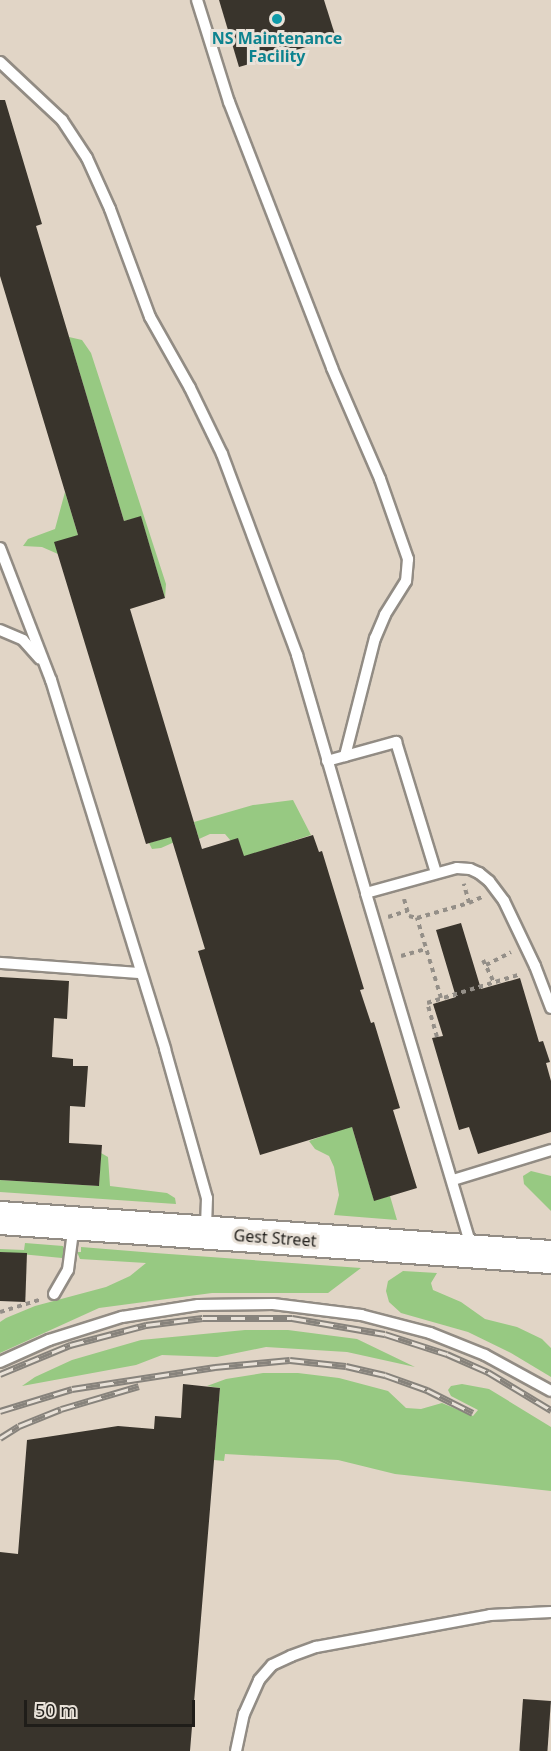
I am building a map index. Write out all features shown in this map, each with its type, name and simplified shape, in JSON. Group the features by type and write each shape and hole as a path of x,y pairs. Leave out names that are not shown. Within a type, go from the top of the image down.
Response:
{"street":[{"name":"Gest Street","path":"0,1218 551,1257"}],"lane":[{"path":"196,0 229,102 332,368 380,479 408,559 406,581 385,615 375,638 345,756"},
{"path":"0,62 62,120 87,158 110,209 150,317 190,388 222,454 297,655 473,1252"},
{"path":"0,76 30,90"},
{"path":"0,549 0,563"},
{"path":"0,549 51,680 141,974 207,1198 205,1233"},
{"path":"0,630 13,634 33,649 51,680"},
{"path":"327,761 396,742 436,873"},
{"path":"366,893 459,868 475,870 489,881 504,901 551,1008"},
{"path":"0,963 141,974"},
{"path":"453,1180 551,1150"},
{"path":"54,1294 68,1270 74,1223"},
{"path":"0,1362 49,1340 122,1317 198,1305 273,1304 361,1315 430,1333 485,1355 551,1391"},
{"path":"236,1751 244,1714 259,1680 272,1665 291,1656 316,1647 490,1615 551,1611"}],"path":[{"path":"409,916 417,918 469,903 459,868"},
{"path":"417,918 441,998"},
{"path":"494,982 484,963 525,945"},
{"path":"417,951 426,948"},
{"path":"437,1037 427,1003 536,970"},
{"path":"0,1312 54,1294"}],"shaded area":[{"path":"0,0 551,0 551,1751 0,1751"}],"green space":[{"path":"69,337 82,340 91,353 166,584 165,598 141,517 124,521"},
{"path":"65,492 78,535 58,554 42,547 23,546 28,539 55,529"},
{"path":"293,800 311,835 268,849 316,1095 238,839 231,841 225,834 210,834 199,839 197,832 161,848 152,849 149,843 196,829 194,822 253,805"},
{"path":"345,1104 374,1200 390,1196 397,1220 334,1215 339,1195 334,1167 329,1156 315,1149 309,1141 328,1134 321,1111"},
{"path":"101,1153 108,1157 110,1186 167,1193 175,1198 176,1204 0,1192 0,1180 99,1186"},
{"path":"531,1171 551,1176 551,1211 524,1184 523,1176"},
{"path":"25,1243 63,1246 65,1254 62,1258 0,1252 0,1249 24,1250"},
{"path":"81,1247 361,1268 328,1293 212,1293 99,1308 0,1353 0,1322 6,1318 35,1306 106,1287 130,1276 146,1263 80,1259 77,1252 81,1252"},
{"path":"403,1271 437,1273 431,1283 433,1290 461,1302 485,1319 517,1327 542,1339 551,1348 551,1377 511,1353 468,1332 401,1313 389,1302 386,1291 388,1281"},
{"path":"245,1330 288,1330 357,1339 415,1367 347,1352 266,1347 217,1357 162,1355 136,1365 22,1386 35,1377 72,1360 141,1340"},
{"path":"263,1373 298,1373 339,1378 388,1391 406,1408 421,1409 442,1403 473,1416 478,1410 451,1396 448,1390 451,1386 462,1384 489,1389 551,1427 551,1491 395,1474 338,1460 225,1454 224,1461 214,1460 220,1388 207,1386 226,1379"}],"building":[{"name":"NS Maintenance Facility","path":"219,0 324,0 336,38 239,67"},
{"path":"0,100 5,100 42,224 36,226 124,521 141,516 165,598 130,609 202,849 238,838 244,856 313,835 319,852 322,851 364,989 360,990 371,1023 374,1022 400,1108 393,1110 417,1188 374,1201 352,1127 260,1155 198,951 205,949 171,837 146,844 54,542 78,535 0,276"},
{"path":"461,923 481,989 520,978 539,1042 543,1041 550,1062 546,1063 551,1081 551,1132 478,1154 469,1127 459,1130 432,1038 443,1036 433,1004 456,997 436,930"},
{"path":"0,977 69,981 67,1019 54,1018 52,1057 73,1059 73,1066 88,1066 85,1107 70,1106 69,1143 102,1145 99,1186 0,1180"},
{"path":"0,1252 27,1253 25,1302 0,1301"},
{"path":"183,1384 220,1388 190,1751 0,1751 0,1552 18,1554 27,1440 118,1426 154,1429 155,1416 181,1418"},
{"path":"523,1699 551,1701 547,1751 519,1751"}],"railway":[{"path":"0,1374 70,1345 146,1325 203,1318 292,1318 385,1334 447,1354 488,1372 551,1410"},
{"path":"0,1411 72,1389 215,1367 290,1360 346,1366 385,1375 427,1390 473,1413"},
{"path":"0,1438 19,1426 61,1409 139,1386"}],"place":[{"name":"NS Maintenance Facility","path":"277,19"}]}
